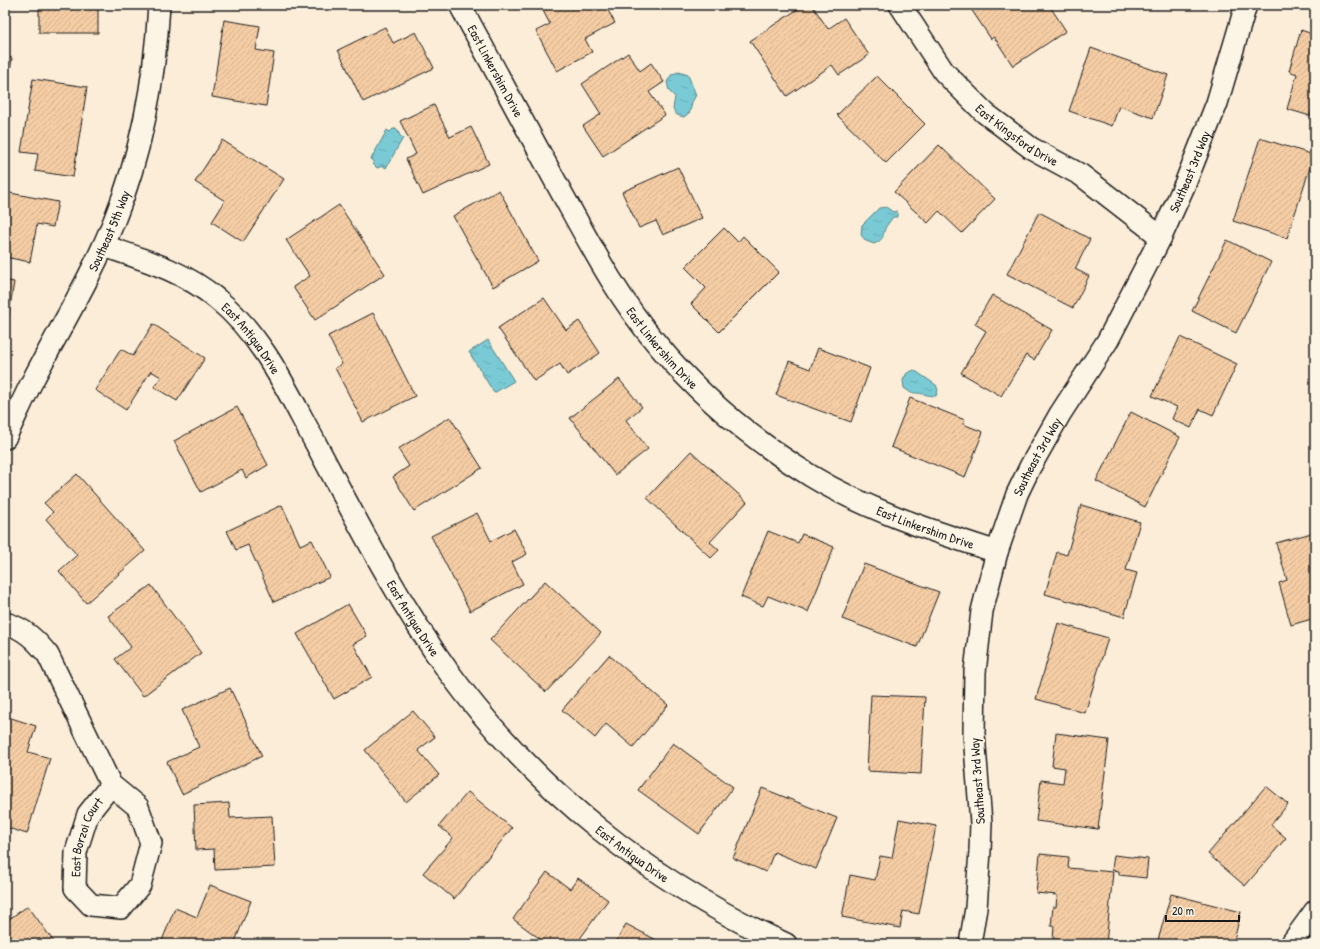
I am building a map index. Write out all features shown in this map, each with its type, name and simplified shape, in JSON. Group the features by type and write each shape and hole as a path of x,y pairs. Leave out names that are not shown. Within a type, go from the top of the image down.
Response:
{"street":[{"name":"Southeast 5th Way","path":"5,438 34,378 77,300 104,246 134,164 147,108 156,51 159,5"},
{"name":"East Linkershim Drive","path":"460,5 604,271 656,343 676,366 717,407 763,445 812,477 878,510 919,527 996,552"},
{"name":"East Kingsford Drive","path":"900,5 944,72 985,113 1030,148 1081,175 1161,237"},
{"name":"Southeast 3rd Way","path":"970,944 976,908 980,851 980,823 974,734 975,672 982,611 996,552 1017,494 1030,467 1060,414 1108,340 1161,237 1185,184 1217,103 1246,5"},
{"name":"East Antigua Drive","path":"104,246 169,268 200,286 218,299 240,319 274,367 399,598 448,671 485,718 524,761 566,801 605,834 659,874 708,905 786,944"},
{"name":"East Borzoi Court","path":"5,622 14,625 32,637 48,655 111,785 138,807 151,843 140,885 121,908 91,905 75,888 76,852 88,814 111,785"},
{"path":"1291,944 1315,911"}],"water":[{"path":"679,72 688,75 696,95 692,102 690,112 684,117 677,115 673,109 675,97 669,91 667,82 672,74"},
{"path":"393,129 397,129 400,136 403,138 386,168 383,166 377,168 373,164 374,161 371,159 387,130 390,132"},
{"path":"886,207 893,212 897,211 897,217 893,217 885,228 881,240 874,244 866,241 861,235 862,225 879,208"},
{"path":"488,340 514,381 494,393 469,352"},
{"path":"914,370 936,385 938,390 936,396 911,393 904,388 903,380 907,373"}],"building":[{"path":"39,5 98,5 98,33 39,33"},
{"path":"540,5 605,5 615,23 585,39 592,52 557,71 536,31 550,24"},
{"path":"804,5 812,5 828,29 844,18 869,55 839,75 832,65 787,96 750,41"},
{"path":"1049,5 1066,31 1013,66 994,37 991,39 969,6"},
{"path":"224,20 260,26 256,50 274,53 266,106 212,97"},
{"path":"385,27 393,43 416,32 434,68 363,102 338,50"},
{"path":"1301,30 1315,35 1315,106 1310,116 1287,109 1297,74 1289,71"},
{"path":"1091,48 1168,75 1153,118 1119,106 1112,126 1069,111"},
{"path":"628,53 640,71 651,63 664,82 649,92 665,115 603,156 583,126 601,114 582,84"},
{"path":"5,57 12,58 7,91 5,91"},
{"path":"877,76 925,124 886,163 837,115"},
{"path":"33,79 87,87 73,177 35,171 38,154 21,152"},
{"path":"434,105 450,137 471,127 489,164 423,195 406,159 416,154 400,121"},
{"path":"1260,138 1314,155 1287,238 1233,221"},
{"path":"222,140 284,179 243,242 212,222 225,201 195,182"},
{"path":"939,145 995,199 962,233 939,211 928,223 894,192"},
{"path":"678,167 702,218 663,235 656,221 639,228 622,192"},
{"path":"499,190 538,261 493,287 453,216"},
{"path":"5,192 58,202 53,227 37,224 30,262 5,257"},
{"path":"339,205 385,274 315,320 293,287 310,276 286,240"},
{"path":"1039,212 1090,239 1075,269 1089,276 1073,308 1007,274"},
{"path":"724,228 738,242 743,236 779,272 719,332 691,304 706,288 685,267"},
{"path":"1227,240 1271,262 1236,333 1192,311"},
{"path":"5,280 14,282 7,326 5,326"},
{"path":"992,295 1052,330 1034,360 1026,355 1001,396 961,373 986,331 975,324"},
{"path":"544,298 566,330 579,321 600,353 567,375 560,364 534,381 498,328"},
{"path":"373,313 415,396 363,422 335,368 342,364 328,336"},
{"path":"153,324 205,358 177,401 154,387 161,377 151,371 126,410 95,390 121,349 133,356"},
{"path":"1180,337 1237,364 1213,415 1200,409 1191,428 1172,419 1177,407 1152,396"},
{"path":"818,348 870,368 851,422 776,395 789,361 810,369"},
{"path":"619,379 642,407 626,420 648,449 615,475 570,418"},
{"path":"910,398 965,420 963,424 983,432 965,477 891,447"},
{"path":"237,407 268,465 246,478 242,470 201,492 174,441"},
{"path":"1131,412 1180,437 1145,507 1096,481"},
{"path":"450,417 482,468 414,511 393,477 409,466 398,449"},
{"path":"691,451 747,502 710,542 719,550 711,558 647,498"},
{"path":"77,474 145,551 86,603 59,571 77,555 46,519 53,512 44,503"},
{"path":"282,505 300,545 312,540 330,577 274,602 248,545 236,550 227,531"},
{"path":"1081,505 1140,522 1126,570 1137,573 1124,617 1045,594 1057,552 1067,555"},
{"path":"477,513 491,541 514,529 527,554 512,562 523,584 470,611 431,536"},
{"path":"768,531 798,543 802,534 834,547 808,612 768,596 763,606 741,597"},
{"path":"1315,532 1315,618 1291,625 1279,583 1287,580 1276,543"},
{"path":"864,564 939,592 917,647 842,619"},
{"path":"545,581 601,633 546,692 490,640"},
{"path":"151,585 201,653 143,696 115,659 131,647 108,616"},
{"path":"348,604 367,636 353,644 372,677 334,699 297,634"},
{"path":"1058,623 1108,638 1085,713 1036,699"},
{"path":"609,655 668,705 633,747 606,724 595,738 562,710"},
{"path":"230,688 262,756 182,794 167,762 199,747 182,710"},
{"path":"871,695 925,697 921,774 867,771"},
{"path":"413,711 435,737 418,750 439,775 406,802 365,750"},
{"path":"5,716 36,726 28,752 50,758 27,834 5,827"},
{"path":"1056,733 1109,740 1098,829 1036,821 1041,780 1063,783 1065,768 1052,766"},
{"path":"673,743 733,787 699,834 638,790"},
{"path":"1266,786 1288,804 1271,825 1286,838 1245,886 1208,854"},
{"path":"762,788 837,818 816,869 774,852 766,872 733,858"},
{"path":"468,792 512,828 454,899 423,873 453,838 439,826"},
{"path":"229,803 230,818 272,816 275,867 215,870 214,849 196,850 194,805"},
{"path":"899,819 936,826 919,914 903,911 900,928 842,917 850,875 875,880 880,856 892,858"},
{"path":"1040,854 1069,857 1068,868 1113,872 1106,944 1053,939 1054,926 1051,926 1053,907 1056,907 1057,895 1036,893"},
{"path":"1114,855 1148,859 1146,878 1119,875 1119,871 1112,870"},
{"path":"547,872 570,889 578,878 608,900 576,944 547,944 513,919"},
{"path":"210,885 251,901 234,944 161,943 175,908 197,917"},
{"path":"1171,894 1241,912 1233,944 1157,944"},
{"path":"28,906 54,942 51,944 5,944 5,913 9,919"},
{"path":"626,924 664,944 615,944"}]}
